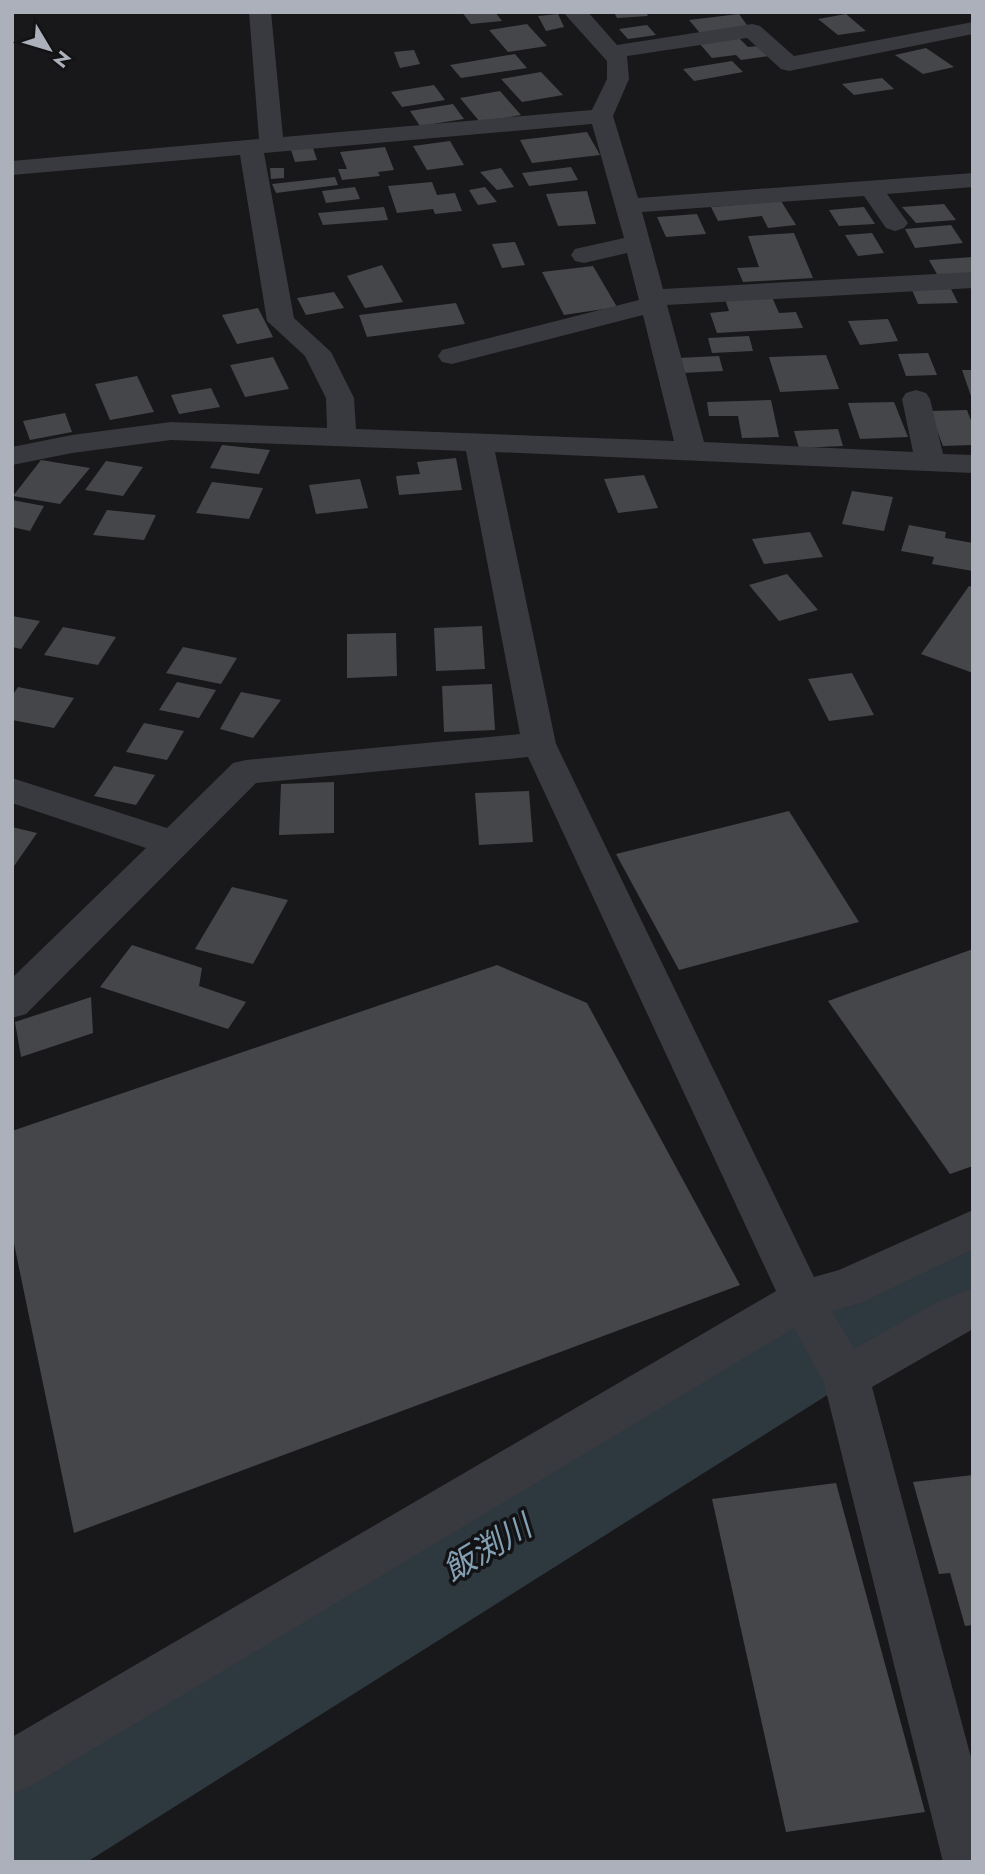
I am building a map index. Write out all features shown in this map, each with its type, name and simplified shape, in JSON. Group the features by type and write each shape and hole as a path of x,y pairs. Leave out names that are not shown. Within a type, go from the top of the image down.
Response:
{"street":[{"path":"260,12 261,147 281,321 317,352 340,398 342,438"},
{"path":"574,12 618,60 618,79 601,116 628,206 691,450"},
{"path":"612,52 752,31 789,64 972,29 961,12"},
{"path":"12,168 601,116"},
{"path":"628,206 973,180"},
{"path":"871,188 895,223"},
{"path":"584,255 637,243"},
{"path":"452,356 652,301 778,289 973,280"},
{"path":"916,399 930,461"},
{"path":"12,456 72,444 171,431 691,450 973,464"},
{"path":"479,444 539,744 807,1307 846,1378 971,1862"},
{"path":"12,1003 246,772 539,744"},
{"path":"12,790 173,844"},
{"path":"12,1766 807,1307 973,1228"},
{"path":"846,1378 953,1316 973,1308"}],"building":[{"path":"462,12 495,12 502,21 471,24"},
{"path":"614,12 646,12 648,16 617,18"},
{"path":"558,14 564,27 546,31 538,16"},
{"path":"739,14 749,28 700,33 689,20"},
{"path":"846,14 866,31 838,35 818,19"},
{"path":"527,24 547,46 508,52 489,30"},
{"path":"647,25 656,35 628,39 619,29"},
{"path":"739,38 748,47 759,46 769,56 741,60 736,55 712,58 699,43"},
{"path":"926,48 954,67 923,74 895,55"},
{"path":"414,50 420,64 400,68 394,52"},
{"path":"515,54 527,68 461,78 450,65"},
{"path":"732,61 743,72 694,81 683,69"},
{"path":"541,72 563,95 522,102 501,79"},
{"path":"882,78 894,89 854,95 842,84"},
{"path":"434,85 445,100 402,107 391,92"},
{"path":"500,91 521,115 480,122 460,98"},
{"path":"453,104 464,119 420,126 410,111"},
{"path":"587,132 600,155 532,163 520,140"},
{"path":"450,141 464,165 427,170 413,146"},
{"path":"385,147 394,170 378,172 380,176 342,180 338,169 347,169 340,152"},
{"path":"313,148 317,160 295,162 291,150"},
{"path":"571,167 578,180 529,186 522,173"},
{"path":"270,168 284,168 284,178 271,179"},
{"path":"501,168 514,187 497,190 480,172"},
{"path":"335,177 338,185 276,193 272,184"},
{"path":"432,182 437,195 455,193 462,211 435,214 433,209 397,213 388,186"},
{"path":"355,187 360,199 326,203 322,191"},
{"path":"485,187 497,202 478,205 469,190"},
{"path":"587,191 596,224 558,226 546,194"},
{"path":"781,201 796,225 768,228 762,216 718,221 711,207"},
{"path":"944,204 956,220 916,223 902,207"},
{"path":"384,207 388,220 323,225 318,213"},
{"path":"864,207 875,224 839,226 829,210"},
{"path":"697,214 706,234 666,237 657,217"},
{"path":"951,225 963,243 915,248 905,229"},
{"path":"794,233 813,278 743,282 737,268 759,267 748,236"},
{"path":"872,233 884,253 858,256 845,235"},
{"path":"515,242 525,265 502,268 492,244"},
{"path":"973,257 973,273 938,276 929,260"},
{"path":"382,265 403,302 365,308 347,276"},
{"path":"593,266 617,307 564,315 542,272"},
{"path":"951,289 958,303 918,304 912,290"},
{"path":"334,292 344,308 306,315 297,298"},
{"path":"772,297 779,313 796,312 803,328 717,333 710,313 729,311 725,299"},
{"path":"456,303 465,324 367,337 359,315"},
{"path":"258,308 273,337 237,344 222,315"},
{"path":"888,319 898,341 860,345 848,321"},
{"path":"749,336 753,351 712,353 708,338"},
{"path":"928,353 937,375 906,376 898,354"},
{"path":"826,355 839,389 780,392 769,357"},
{"path":"719,356 723,371 681,373 678,358"},
{"path":"273,357 289,389 245,397 230,365"},
{"path":"962,370 973,370 973,399 972,399"},
{"path":"137,376 154,412 110,420 95,384"},
{"path":"211,388 220,407 179,414 171,395"},
{"path":"771,400 779,437 742,438 738,416 709,416 707,402"},
{"path":"894,402 908,437 860,439 848,403"},
{"path":"967,410 973,426 973,445 943,446 930,411"},
{"path":"65,413 72,432 30,440 23,421"},
{"path":"838,429 843,446 799,448 794,431"},
{"path":"222,445 270,450 259,474 210,468"},
{"path":"456,458 462,490 399,495 396,476 420,474 417,462"},
{"path":"41,460 90,468 60,504 13,496"},
{"path":"106,461 143,467 123,496 85,490"},
{"path":"644,475 658,508 618,513 604,479"},
{"path":"360,479 368,508 316,514 309,485"},
{"path":"212,482 263,488 249,519 196,513"},
{"path":"852,491 893,497 884,531 842,524"},
{"path":"12,500 44,506 30,531 12,527"},
{"path":"107,510 156,515 144,540 93,535"},
{"path":"909,525 946,532 945,538 973,543 973,571 932,564 934,557 901,551"},
{"path":"810,532 823,557 764,564 752,539"},
{"path":"787,574 818,610 779,621 749,585"},
{"path":"969,586 973,587 973,673 921,654"},
{"path":"12,616 40,621 21,649 12,647"},
{"path":"482,626 485,669 436,671 434,628"},
{"path":"63,627 116,637 98,665 44,655"},
{"path":"396,633 397,676 347,678 347,634"},
{"path":"183,647 237,658 221,684 166,673"},
{"path":"852,673 874,715 829,721 808,679"},
{"path":"177,682 216,690 199,718 159,710"},
{"path":"492,684 495,730 444,732 442,686"},
{"path":"18,687 74,698 54,728 12,720 12,696"},
{"path":"241,692 281,700 253,738 220,729"},
{"path":"144,723 184,731 167,760 126,752"},
{"path":"114,766 155,775 136,805 94,796"},
{"path":"334,782 334,833 279,835 281,784"},
{"path":"529,791 533,842 479,845 475,793"},
{"path":"789,811 859,922 679,970 616,854"},
{"path":"12,827 37,833 12,869"},
{"path":"232,887 288,900 253,964 195,949"},
{"path":"132,945 202,968 199,986 246,1002 228,1029 100,987"},
{"path":"973,949 973,1166 950,1174 828,1001"},
{"path":"497,965 587,1003 740,1285 74,1533 12,1234 12,1131"},
{"path":"91,997 93,1033 21,1057 15,1022"},
{"path":"973,1475 973,1625 965,1626 950,1573 939,1574 913,1482"},
{"path":"836,1483 925,1812 786,1832 712,1499"}],"waterway":[{"name":"飯渕川","path":"12,1838 839,1333 973,1280"}]}
